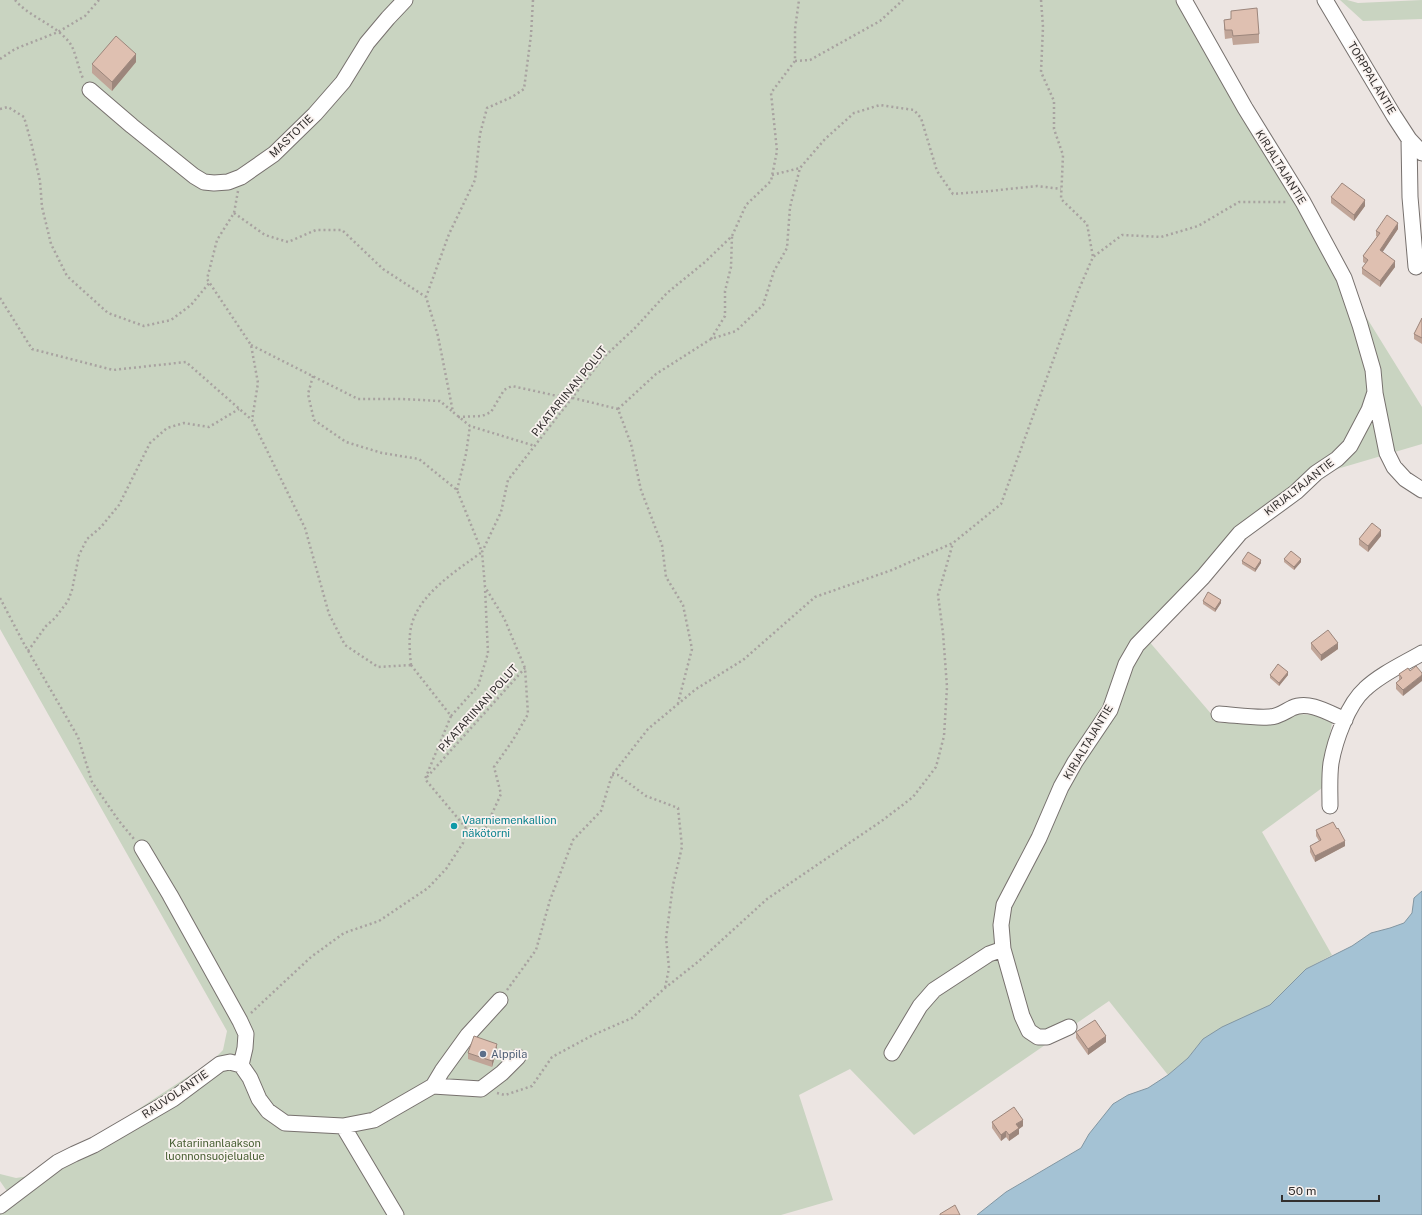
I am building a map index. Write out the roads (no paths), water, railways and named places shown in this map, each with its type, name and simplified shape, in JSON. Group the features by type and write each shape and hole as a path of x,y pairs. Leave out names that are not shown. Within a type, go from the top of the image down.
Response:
{"street":[{"name":"MASTOTIE","path":"90,90 194,176 204,182 228,182 241,177 274,154 314,114 343,82 367,42 405,0"},
{"name":"KIRJALTAJANTIE","path":"1070,1028 1047,1037 1038,1037 1029,1030 1022,1016 1003,949 1001,925 1004,905 1051,814 1061,787 1075,762 1110,710 1126,664 1137,645 1202,577 1240,533 1296,492 1316,473 1337,458 1350,446 1369,410 1375,392 1373,370 1344,278 1303,202 1244,108 1184,0"},
{"name":"TORPPALANTIE","path":"1325,0 1394,116 1409,139 1422,153"},
{"path":"1409,139 1410,197 1416,267"},
{"path":"1375,392 1387,453 1394,467 1405,479 1422,490"},
{"path":"1330,806 1329,784 1331,763 1337,740 1354,703 1364,689 1380,677 1422,653"},
{"path":"1219,714 1270,718 1304,705 1314,707 1345,720"},
{"path":"142,848 170,894 246,1034 245,1048 241,1065 250,1078 259,1099 268,1111 285,1123 343,1126 374,1120 433,1086 468,1035 500,1000"},
{"path":"892,1053 920,1006 934,990 989,954 1003,949"},
{"path":"433,1086 481,1089 502,1073 518,1057"},
{"name":"RAUVOLANTIE","path":"0,1206 58,1162 94,1145 173,1099 220,1064 230,1062 241,1065"},
{"path":"343,1126 396,1215"}],"water":[{"path":"1422,891 1422,1215 977,1215 1006,1192 1081,1148 1089,1134 1113,1104 1128,1095 1148,1088 1168,1075 1188,1058 1203,1039 1222,1027 1270,1005 1306,969 1352,946 1371,933 1404,923 1412,913 1414,898"}],"place":[{"name":"Vaarniemenkallion näkötorni","path":"454,826"},
{"name":"Alppila","path":"483,1054"}],"park label":[{"name":"Katariinanlaakson luonnonsuojelualue","path":"215,1149"}]}
